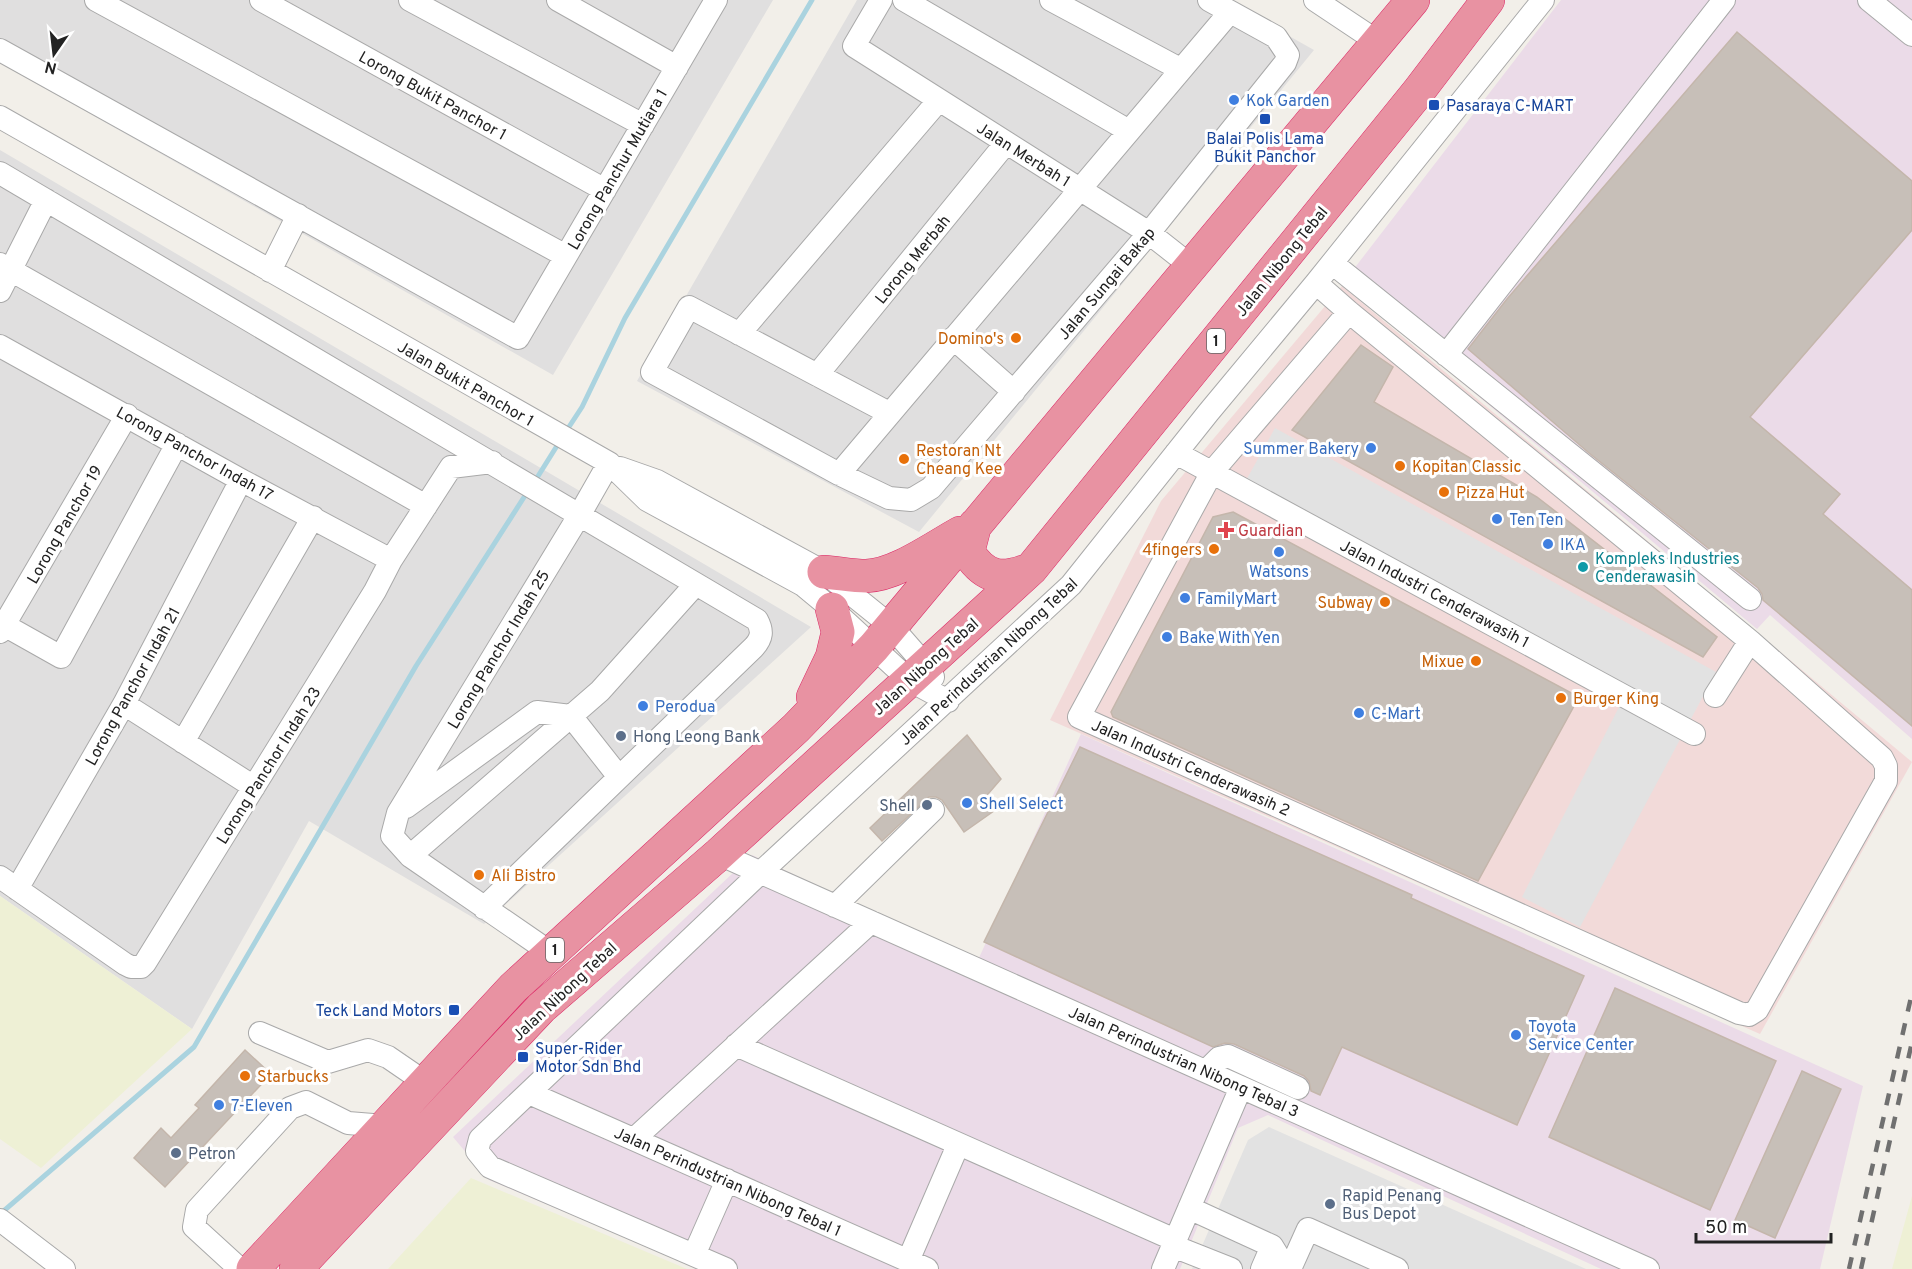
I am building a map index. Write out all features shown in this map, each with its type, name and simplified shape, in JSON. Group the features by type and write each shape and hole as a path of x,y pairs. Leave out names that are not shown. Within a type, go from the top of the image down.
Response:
{"highway":[{"name":"Jalan Nibong Tebal","path":"253,1269 513,988 796,728 882,637 1413,0"},
{"name":"Jalan Nibong Tebal","path":"296,1269 541,1008 718,854 1031,569 1414,96 1488,0"},
{"path":"975,525 968,552 975,563 986,572 999,577 1015,575 1031,569"},
{"path":"824,572 866,576 883,573 899,568 975,525"},
{"path":"796,728 832,657 838,632 832,609"}],"street":[{"path":"96,0 566,256"},
{"name":"Lorong Bukit Panchor 1","path":"261,0 605,190"},
{"path":"410,0 643,124"},
{"path":"558,0 677,67"},
{"name":"Lorong Panchur Mutiara 1","path":"298,215 518,338 716,0"},
{"name":"Jalan Merbah 1","path":"881,0 854,46 1149,233 1191,266"},
{"path":"904,0 1129,131"},
{"path":"1051,0 1180,69"},
{"path":"889,413 689,307 652,372 839,474 1230,12 1209,0"},
{"name":"Jalan Perindustrian Nibong Tebal","path":"694,1255 490,1167 477,1151 480,1139 760,873 1071,585 1543,0"},
{"path":"1446,355 1724,0"},
{"path":"1869,0 1912,35"},
{"path":"1318,1 1378,42"},
{"name":"Jalan Sungai Bakap","path":"839,474 889,498 912,500 931,488 1149,233 1286,63 1288,55 1276,37 1230,12"},
{"path":"0,50 298,215 270,271"},
{"path":"739,333 939,100"},
{"name":"Jalan Bukit Panchor 1","path":"0,117 609,463 647,500 802,585 832,609 882,637 948,701"},
{"name":"Lorong Merbah","path":"817,375 1006,143"},
{"path":"0,173 757,620 761,627 761,636 754,647 484,908"},
{"path":"0,291 5,267 46,200"},
{"path":"1332,263 1750,599"},
{"path":"5,267 426,506"},
{"path":"1316,283 1348,312 1750,640 1715,696"},
{"name":"Jalan Industri Cenderawasih 2","path":"1348,312 1212,472 1079,717 1739,1013 1749,1015 1757,1010 1886,781 1886,766 1882,758 1750,640"},
{"path":"953,338 1014,392"},
{"name":"Lorong Panchor Indah 17","path":"0,346 391,560"},
{"name":"Lorong Panchor 19","path":"2,629 127,415"},
{"path":"2,629 61,657 177,444"},
{"name":"Jalan Industri Cenderawasih 1","path":"1176,453 1694,734"},
{"name":"Lorong Panchor Indah 23","path":"9,883 125,964 131,967 141,967 375,591 391,560 451,467 492,462"},
{"path":"609,463 657,481 824,572 882,637"},
{"name":"Lorong Panchor Indah 25","path":"410,856 392,836 398,813 572,510 609,463"},
{"name":"Lorong Panchor Indah 21","path":"9,883 124,704 242,480"},
{"path":"183,742 313,517"},
{"path":"551,953 410,856 600,691 695,585"},
{"path":"124,704 254,787"},
{"path":"398,813 537,712 571,716 619,777"},
{"path":"835,906 933,810"},
{"name":"Jalan Perindustrian Nibong Tebal 3","path":"718,854 1648,1269"},
{"path":"634,1139 871,922"},
{"path":"260,1033 328,1062 368,1050 388,1057 426,1083"},
{"path":"736,1045 1231,1269"},
{"path":"1206,1071 1219,1058 1228,1056 1298,1088"},
{"path":"1163,1269 1241,1087"},
{"name":"Jalan Perindustrian Nibong Tebal 1","path":"529,1093 917,1266"},
{"path":"240,1269 194,1227 197,1210 290,1108 306,1102 348,1123 385,1126"},
{"path":"917,1266 958,1145"},
{"path":"726,1269 694,1255 727,1180"},
{"path":"1189,1208 1272,1246 1288,1269 1308,1229 1397,1269"},
{"path":"6,1225 64,1269"},
{"path":"1262,1269 1272,1246"}],"shaded area":[{"path":"0,0 773,0 553,375 0,63"},
{"path":"857,0 1225,0 1314,50 919,532 637,381"},
{"path":"1561,0 1912,0 1912,739 1770,615 1757,629 1343,283"},
{"path":"0,150 811,627 484,924 309,821 192,1029 0,896"},
{"path":"1342,286 1912,762 1760,1034 1050,720 1161,501"},
{"path":"1275,428 1716,672 1580,927 1522,897 1619,707 1239,493"},
{"path":"1081,734 1863,1086 1820,1269 1601,1269 1268,1115 1238,1128 1180,1269 700,1269 489,1180 453,1137 752,855 978,960"},
{"name":"Rapid Penang Bus Depot","path":"1269,1127 1586,1269 1192,1269 1248,1140"}],"green space":[{"path":"0,896 192,1029 41,1168 0,1139"},
{"path":"471,1178 687,1269 388,1269"},
{"path":"1912,1196 1912,1269 1892,1269"}],"building":[{"path":"1737,32 1912,181 1912,230 1750,417 1840,494 1823,514 1912,590 1912,726 1763,600 1758,588 1589,453 1468,349 1507,299"},
{"name":"Kompleks Industries Cenderawasih","path":"1361,345 1393,367 1374,402 1537,497 1717,637 1703,657 1292,430"},
{"name":"C-Mart","path":"1233,512 1579,697 1478,881 1113,717 1111,712 1213,517"},
{"path":"967,735 1001,779 988,794 1001,806 964,832 942,800 929,797 882,841 870,828"},
{"path":"1080,747 1412,895 1411,898 1584,976 1517,1125 1342,1047 1320,1095 1311,1091 1309,1081 1304,1076 1234,1044 1225,1043 1213,1047 984,942"},
{"path":"1615,988 1776,1061 1710,1210 1549,1137"},
{"path":"245,1050 271,1074 165,1187 134,1158 161,1128 171,1138 199,1108 195,1105"},
{"path":"1802,1071 1841,1089 1775,1238 1735,1220"}],"waterway":[{"path":"565,433 582,407 625,318 812,0"},
{"path":"535,481 560,441"},
{"path":"0,1214 194,1047 416,666 528,491"}],"railway":[{"path":"1849,1269 1912,993"},
{"path":"1861,1269 1912,1042"}],"place":[{"name":"Kok Garden","path":"1234,100"},
{"name":"Pasaraya C-MART","path":"1434,105"},
{"name":"Balai Polis Lama Bukit Panchor","path":"1265,119"},
{"name":"Domino's","path":"1016,338"},
{"name":"Summer Bakery","path":"1371,448"},
{"name":"Restoran Nt Cheang Kee","path":"904,459"},
{"name":"Kopitan Classic","path":"1400,466"},
{"name":"Pizza Hut","path":"1444,492"},
{"name":"Ten Ten","path":"1497,519"},
{"name":"Guardian","path":"1226,530"},
{"name":"IKA","path":"1548,544"},
{"name":"4fingers","path":"1214,549"},
{"name":"Watsons","path":"1279,552"},
{"name":"Kompleks Industries Cenderawasih","path":"1583,567"},
{"name":"FamilyMart","path":"1185,598"},
{"name":"Subway","path":"1385,602"},
{"name":"Bake With Yen","path":"1167,637"},
{"name":"Mixue","path":"1476,661"},
{"name":"Burger King","path":"1561,698"},
{"name":"Perodua","path":"643,706"},
{"name":"C-Mart","path":"1359,713"},
{"name":"Hong Leong Bank","path":"621,736"},
{"name":"Shell Select","path":"967,803"},
{"name":"Shell","path":"927,805"},
{"name":"Ali Bistro","path":"479,875"},
{"name":"Teck Land Motors","path":"454,1010"},
{"name":"Toyota Service Center","path":"1516,1035"},
{"name":"Super-Rider Motor Sdn Bhd","path":"523,1057"},
{"name":"Starbucks","path":"245,1076"},
{"name":"7-Eleven","path":"219,1105"},
{"name":"Petron","path":"176,1153"},
{"name":"Rapid Penang Bus Depot","path":"1330,1204"}]}
